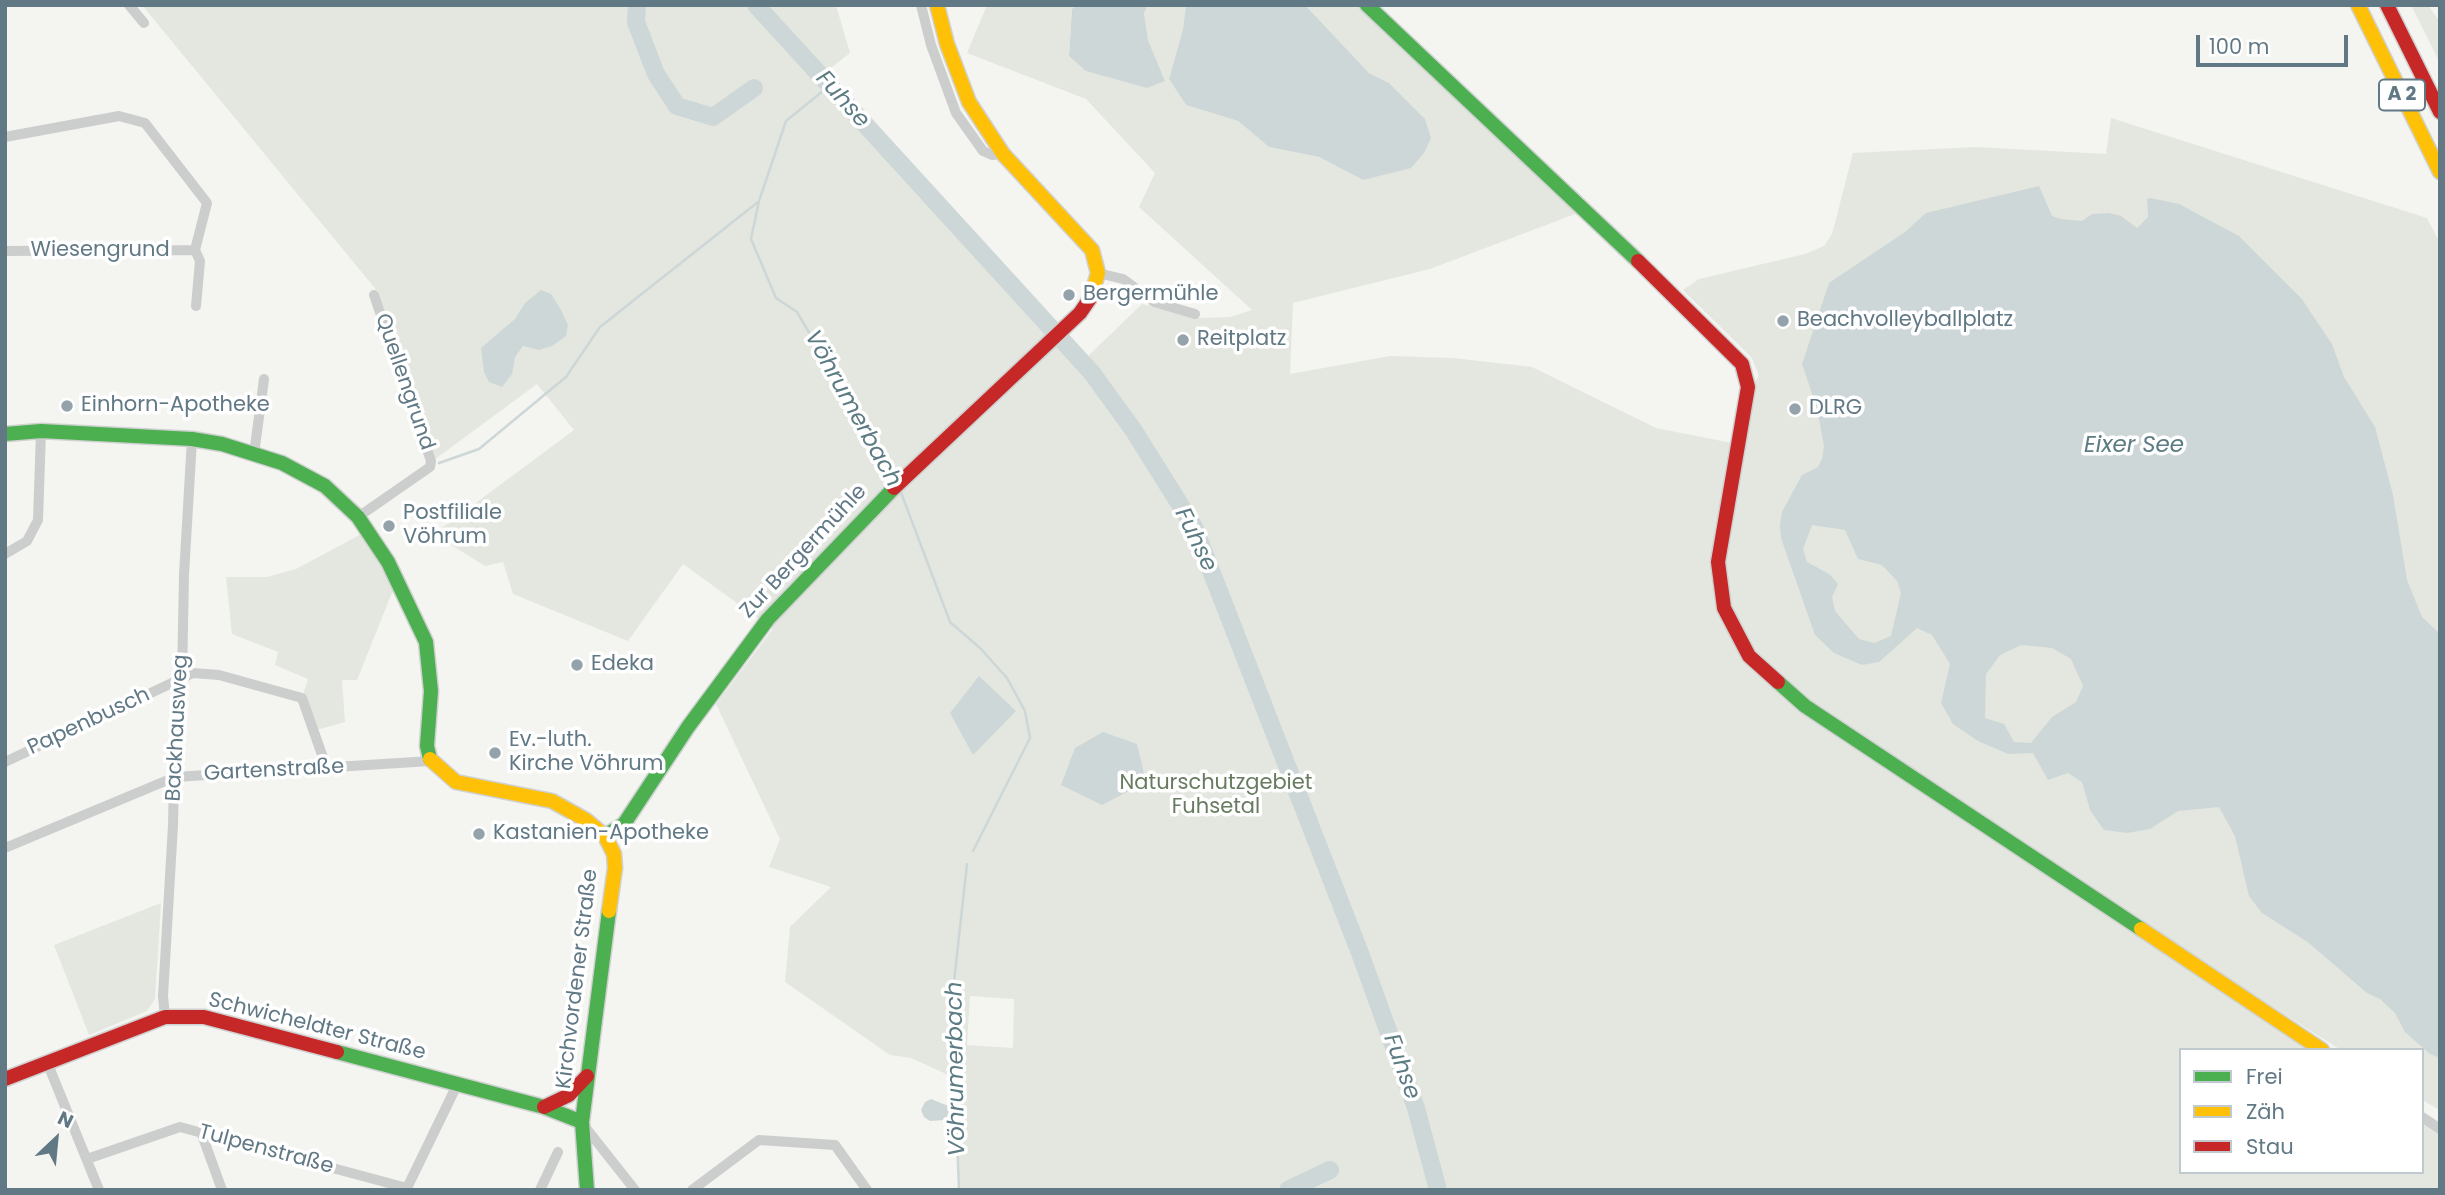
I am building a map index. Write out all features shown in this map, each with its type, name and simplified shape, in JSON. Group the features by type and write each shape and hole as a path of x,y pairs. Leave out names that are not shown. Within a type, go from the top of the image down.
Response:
{"main road":[{"path":"1367,5 1710,329 1742,364 1748,387 1718,562 1724,608 1749,656 1805,706 2319,1048"},
{"name":"A 2","path":"2358,5 2440,172"},
{"name":"A 2","path":"2387,5 2440,112"},
{"path":"938,6 947,44 969,102 1003,154 1086,243 1098,273"},
{"name":"Zur Bergermühle","path":"605,836 624,824 688,726 757,633 832,549 885,496 1068,325 1091,299 1098,273"},
{"path":"5,434 41,431 192,439 282,463 324,486 358,517 388,562 426,642 431,691 427,746 431,761 456,782 552,801 578,815 605,836"},
{"name":"Kirchvordener Straße","path":"587,1190 582,1122 615,868 614,853 605,836"},
{"name":"Schwicheldter Straße","path":"5,1079 165,1017 204,1017 544,1107 582,1122"},
{"path":"544,1107 569,1095 587,1076"}],"street":[{"path":"129,5 144,23"},
{"path":"921,5 931,45 956,113 983,151 992,155 1003,154"},
{"name":"Wiesengrund","path":"5,137 119,116 145,123 207,203 195,250 200,261 196,306"},
{"name":"Wiesengrund","path":"5,251 195,250"},
{"path":"1098,273 1123,279 1154,302 1195,314"},
{"name":"Quellengrund","path":"358,517 430,467 431,461 374,295"},
{"path":"254,454 264,379"},
{"path":"5,554 27,541 38,520 41,431"},
{"name":"Backhausweg","path":"165,1017 163,996 175,776 176,688 182,678 184,575 192,439"},
{"name":"Papenbusch","path":"5,762 193,673 219,675 302,698 327,769"},
{"name":"Gartenstraße","path":"5,848 175,776 431,761"},
{"path":"47,1062 99,1190"},
{"path":"406,1189 457,1085"},
{"path":"2424,1118 2440,1129"},
{"path":"582,1122 635,1190"},
{"name":"Tulpenstraße","path":"87,1159 180,1127 406,1189"},
{"path":"201,1132 222,1190"},
{"path":"692,1190 759,1140 835,1145 867,1190"},
{"path":"540,1190 558,1152"}],"green space":[{"name":"Naturschutzgebiet Fuhsetal","path":"142,5 836,5 850,53 817,79 1108,400 1194,534 1199,534 1196,525 1115,396 1084,360 1142,304 1197,318 1230,317 1252,310 1139,207 1155,173 1086,99 967,53 987,5 1075,5 1072,9 1069,56 1165,81 1148,40 1144,13 1148,5 1186,5 1183,29 1169,79 1186,105 1238,121 1269,147 1319,157 1363,180 1389,83 1369,73 1305,5 1378,5 1591,208 1430,269 1293,303 1290,374 1390,356 1453,358 1532,367 1656,428 1742,445 1753,385 1759,376 1752,358 1683,290 1699,279 1805,254 1824,246 1832,234 1853,153 1976,147 2106,154 2111,118 2427,218 2440,243 2440,1110 2424,1101 2424,1048 2338,1048 2147,928 2314,1048 2179,1048 2179,1174 2424,1174 2424,1124 2440,1135 2440,1190 959,1190 955,1078 911,1058 890,1055 785,982 790,927 831,887 769,867 780,839 716,704 773,629 683,564 628,641 513,594 503,562 485,566 434,534 574,430 537,384 434,460 378,292","holes":["970,996 1014,999 1013,1048 967,1045"]},
{"path":"2411,5 2428,5 2440,22 2440,63"},
{"path":"367,531 397,580 357,680 342,680 345,722 313,731 302,698 308,679 275,665 278,652 232,634 226,577 267,577 296,569"},
{"path":"161,903 155,999 147,1011 89,1035 54,945"}],"water":[{"path":"1076,5 1148,5 1144,13 1148,40 1165,81 1147,88 1086,71 1069,56 1072,9"},
{"path":"1186,5 1305,5 1369,73 1389,83 1425,119 1431,138 1424,153 1411,168 1363,180 1319,157 1269,147 1238,121 1186,105 1169,79 1183,29"},
{"name":"Eixer See","path":"2039,186 2052,216 2061,219 2082,221 2092,214 2109,213 2121,216 2137,228 2148,217 2147,199 2179,204 2239,236 2301,298 2332,344 2344,377 2375,427 2393,495 2407,580 2422,617 2440,634 2440,1058 2430,1054 2405,1032 2395,1013 2380,999 2367,993 2309,943 2262,913 2249,896 2235,836 2219,807 2178,811 2150,829 2127,833 2104,830 2090,810 2082,782 2068,773 2048,780 2033,753 2008,754 1978,741 1953,724 1941,703 1950,664 1932,635 1917,628 1879,662 1862,665 1834,653 1815,635 1781,538 1780,525 1782,512 1802,475 1818,467 1824,446 1817,408 1802,364 1829,283 1905,232 1926,213","holes":["1812,525 1845,530 1858,559 1882,565 1897,581 1901,593 1891,636 1874,643 1859,639 1835,611 1832,597 1838,584 1829,574 1807,562 1803,549","2021,645 2052,648 2071,659 2083,686 2076,702 2052,717 2031,743 2014,742 2004,724 1985,718 1986,674 2000,655"]},
{"path":"541,290 551,294 561,310 568,325 566,336 552,346 539,350 523,346 515,357 512,374 502,387 489,382 484,372 481,348 515,319 525,303"},
{"path":"979,676 1016,711 973,755 950,713"},
{"path":"1103,732 1137,744 1146,782 1102,805 1061,785 1075,748"},
{"path":"931,1099 951,1107 951,1116 945,1120 930,1121 924,1117 921,1110 925,1102"}],"waterway":[{"path":"637,5 636,22 656,74 677,106 713,117 754,88"},
{"name":"Fuhse","path":"756,5 1092,373 1134,431 1194,527 1360,953 1416,1108 1438,1190"},
{"name":"Vöhrumerbach","path":"829,86 786,121 759,201 751,239 776,298 797,312 896,480"},
{"path":"439,463 479,449 566,377 600,327 758,202"},
{"name":"Vöhrumerbach","path":"900,490 950,622 980,648 1007,678 1025,711 1030,738 973,851"},
{"name":"Vöhrumerbach","path":"959,1190 952,1000 967,864"},
{"path":"1288,1190 1330,1170"}],"traffic: fast":[{"path":"1367,5 1638,261"},
{"path":"5,434 41,431 192,439 222,444 282,463 325,486 358,517 388,562 426,642 431,691 427,746 430,759"},
{"path":"605,836 624,824 688,727 768,619 894,488"},
{"path":"1778,682 1805,706 2141,929"},
{"path":"587,1190 582,1122 609,911"},
{"path":"337,1052 544,1107 582,1122"}],"traffic: slow":[{"path":"937,5 947,44 969,102 1003,154 1092,250 1098,273 1091,297"},
{"path":"2358,5 2440,172"},
{"path":"430,759 456,782 552,801 586,820 605,836 614,854 615,868 609,911"},
{"path":"2141,929 2319,1048"}],"traffic: jam":[{"path":"2387,5 2440,112"},
{"path":"1638,261 1742,364 1748,387 1718,562 1724,608 1749,656 1778,682"},
{"path":"894,488 1080,313 1091,297"},
{"path":"5,1079 165,1017 204,1017 337,1052"},
{"path":"544,1107 569,1095 587,1076"}],"place":[{"name":"Bergermühle","path":"1069,295"},
{"name":"Beachvolleyballplatz","path":"1783,321"},
{"name":"Reitplatz","path":"1183,340"},
{"name":"Einhorn-Apotheke","path":"67,406"},
{"name":"DLRG","path":"1795,409"},
{"name":"Postfiliale Vöhrum","path":"389,526"},
{"name":"Edeka","path":"577,665"},
{"name":"Ev.-luth. Kirche Vöhrum","path":"495,753"},
{"name":"Kastanien-Apotheke","path":"479,834"}]}
